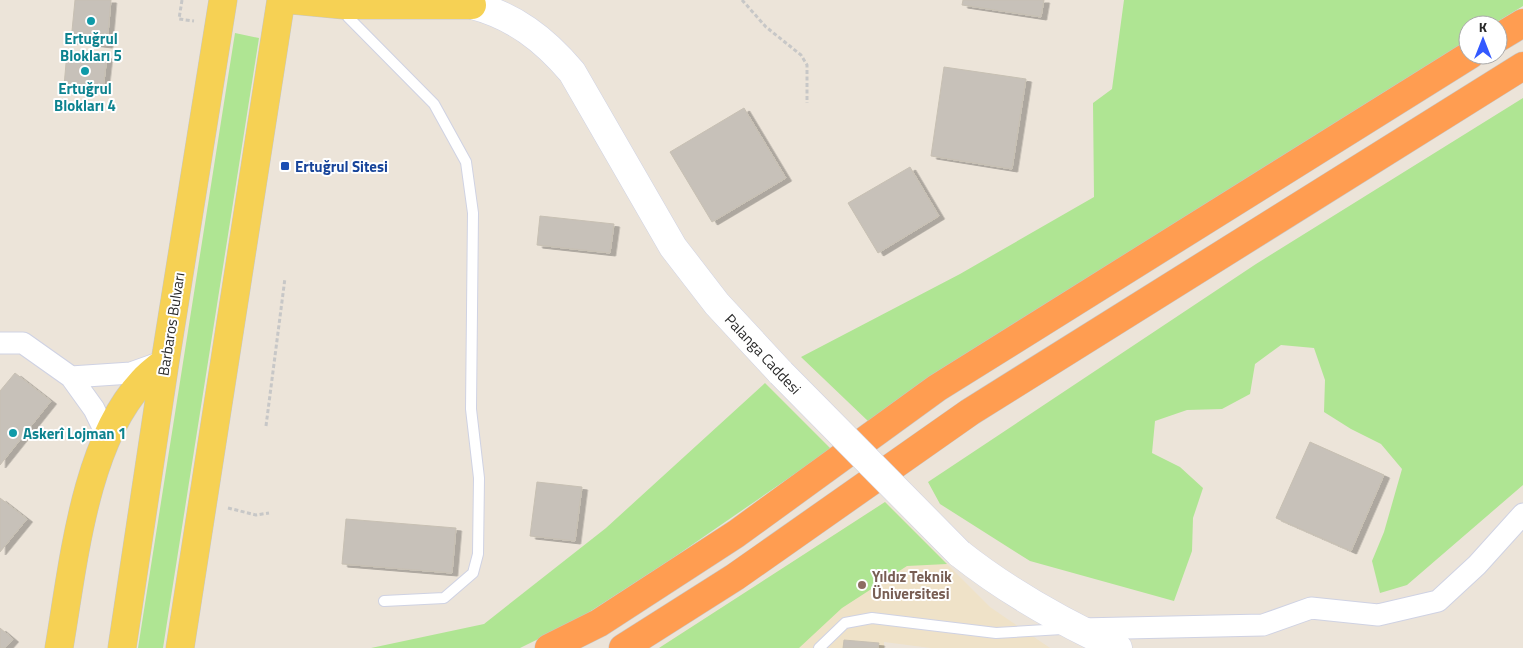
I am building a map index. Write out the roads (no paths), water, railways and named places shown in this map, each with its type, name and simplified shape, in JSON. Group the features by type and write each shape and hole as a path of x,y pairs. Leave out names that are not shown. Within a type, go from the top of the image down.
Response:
{"highway":[{"path":"549,648 599,622 728,539 936,388 1458,62"},
{"path":"623,648 735,577 970,412 1040,366 1523,66"}],"main road":[{"name":"Barbaros Bulvarı","path":"122,648 165,362 223,0"},
{"path":"180,648 281,0"},
{"path":"292,0 344,5 466,2"},
{"name":"Palanga Caddesi","path":"466,2 492,10 517,21 552,48 572,72 673,247 717,304 781,373 959,553 995,580 1077,629 1118,648"},
{"path":"59,648 78,533 90,487 108,438 120,411 142,382 165,362"}],"street":[{"path":"0,342 23,343 71,377 94,409 108,438"},
{"path":"71,377 130,373 165,362"},
{"path":"1077,629 1263,625 1311,608 1378,615 1438,601 1477,565 1523,514"}],"lane":[{"path":"344,5 348,17 434,104 466,162 473,212 471,409 480,478 478,554 473,573 444,598 384,601"},
{"path":"819,648 845,623 872,618 996,633 1034,629 1077,629"}],"place":[{"name":"Ertuğrul Blokları 5","path":"91,21"},
{"name":"Ertuğrul Blokları 4","path":"85,71"},
{"name":"Ertuğrul Sitesi","path":"285,166"},
{"name":"Askerî Lojman 1","path":"13,433"},
{"name":"Yıldız Teknik Üniversitesi","path":"862,585"}]}
